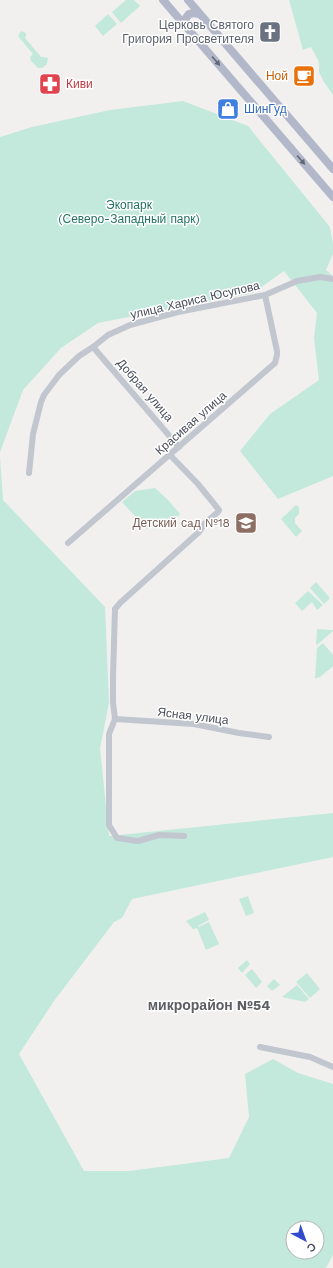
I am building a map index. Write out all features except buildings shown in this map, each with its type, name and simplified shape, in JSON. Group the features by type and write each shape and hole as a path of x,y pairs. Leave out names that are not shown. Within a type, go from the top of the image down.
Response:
{"main road":[{"path":"163,0 333,197"},
{"path":"188,0 333,169"},
{"path":"185,26 186,18 189,14 194,12 199,14"}],"street":[{"name":"улица Хариса Юсупова","path":"29,473 33,434 44,395 59,375 79,356 108,335 130,325 178,312 265,296 297,280 320,277 333,279"},
{"name":"Красивая улица","path":"68,543 275,364 277,351 265,296"},
{"name":"Добрая улица","path":"93,347 179,447"},
{"path":"170,455 218,507 219,510 205,523 199,532 115,609 113,702 115,719 109,734 110,825 117,838 138,841 159,836 184,836"},
{"name":"Ясная улица","path":"115,719 194,724 239,733 269,736"},
{"path":"260,1047 310,1057 333,1067"}],"green space":[{"path":"126,0 134,0 140,6 121,23 112,12"},
{"path":"289,0 333,0 333,95 319,72 319,62 311,47 303,50"},
{"path":"108,14 117,24 103,36 95,26"},
{"path":"21,31 26,33 25,38 41,57 48,58 47,64 42,68 38,68 31,61 30,57 33,54 18,36"},
{"name":"Экопарк (Северо-Западный парк)","path":"183,101 248,126 330,227 333,254 326,270 333,276 333,476 278,499 240,451 270,414 319,380 314,338 317,313 284,271 253,293 98,323 61,348 23,390 0,452 0,137 32,127 110,110"},
{"path":"0,457 3,500 105,607 109,703 100,748 109,836 333,813 333,857 132,899 122,918 114,922 54,1001 19,1054 84,1171 129,1171 229,1158 249,1117 245,1074 273,1059 298,1073 333,1084 333,1255 326,1268 0,1268"},
{"path":"155,488 180,514 175,519 147,529 122,502 135,491"},
{"path":"296,505 299,507 299,514 295,518 295,523 302,531 296,537 281,519"},
{"path":"316,582 330,598 324,604 310,588"},
{"path":"308,591 323,605 317,610 312,602 302,611 295,603"},
{"path":"317,629 333,630 333,631 317,645"},
{"path":"323,643 333,655 333,666 319,678 318,677 315,679 317,648"},
{"path":"248,896 254,913 246,916 239,899"},
{"path":"205,912 209,920 198,926 199,927 209,922 219,944 206,950 197,928 193,929 186,921"},
{"path":"247,960 250,964 242,973 238,968"},
{"path":"252,969 262,982 256,988 245,975"},
{"path":"307,973 320,989 310,998 296,982"},
{"path":"274,979 280,985 272,991 267,986"},
{"path":"297,985 309,999 305,1002 282,997"}],"place":[{"name":"Церковь Святого Григория Просветителя","path":"270,32"},
{"name":"Ной","path":"304,76"},
{"name":"Киви","path":"50,84"},
{"name":"ШинГуд","path":"228,109"},
{"name":"Детский сaд №18","path":"246,523"}],"district":[{"name":"микрорайон №54","path":"209,1005"}]}
